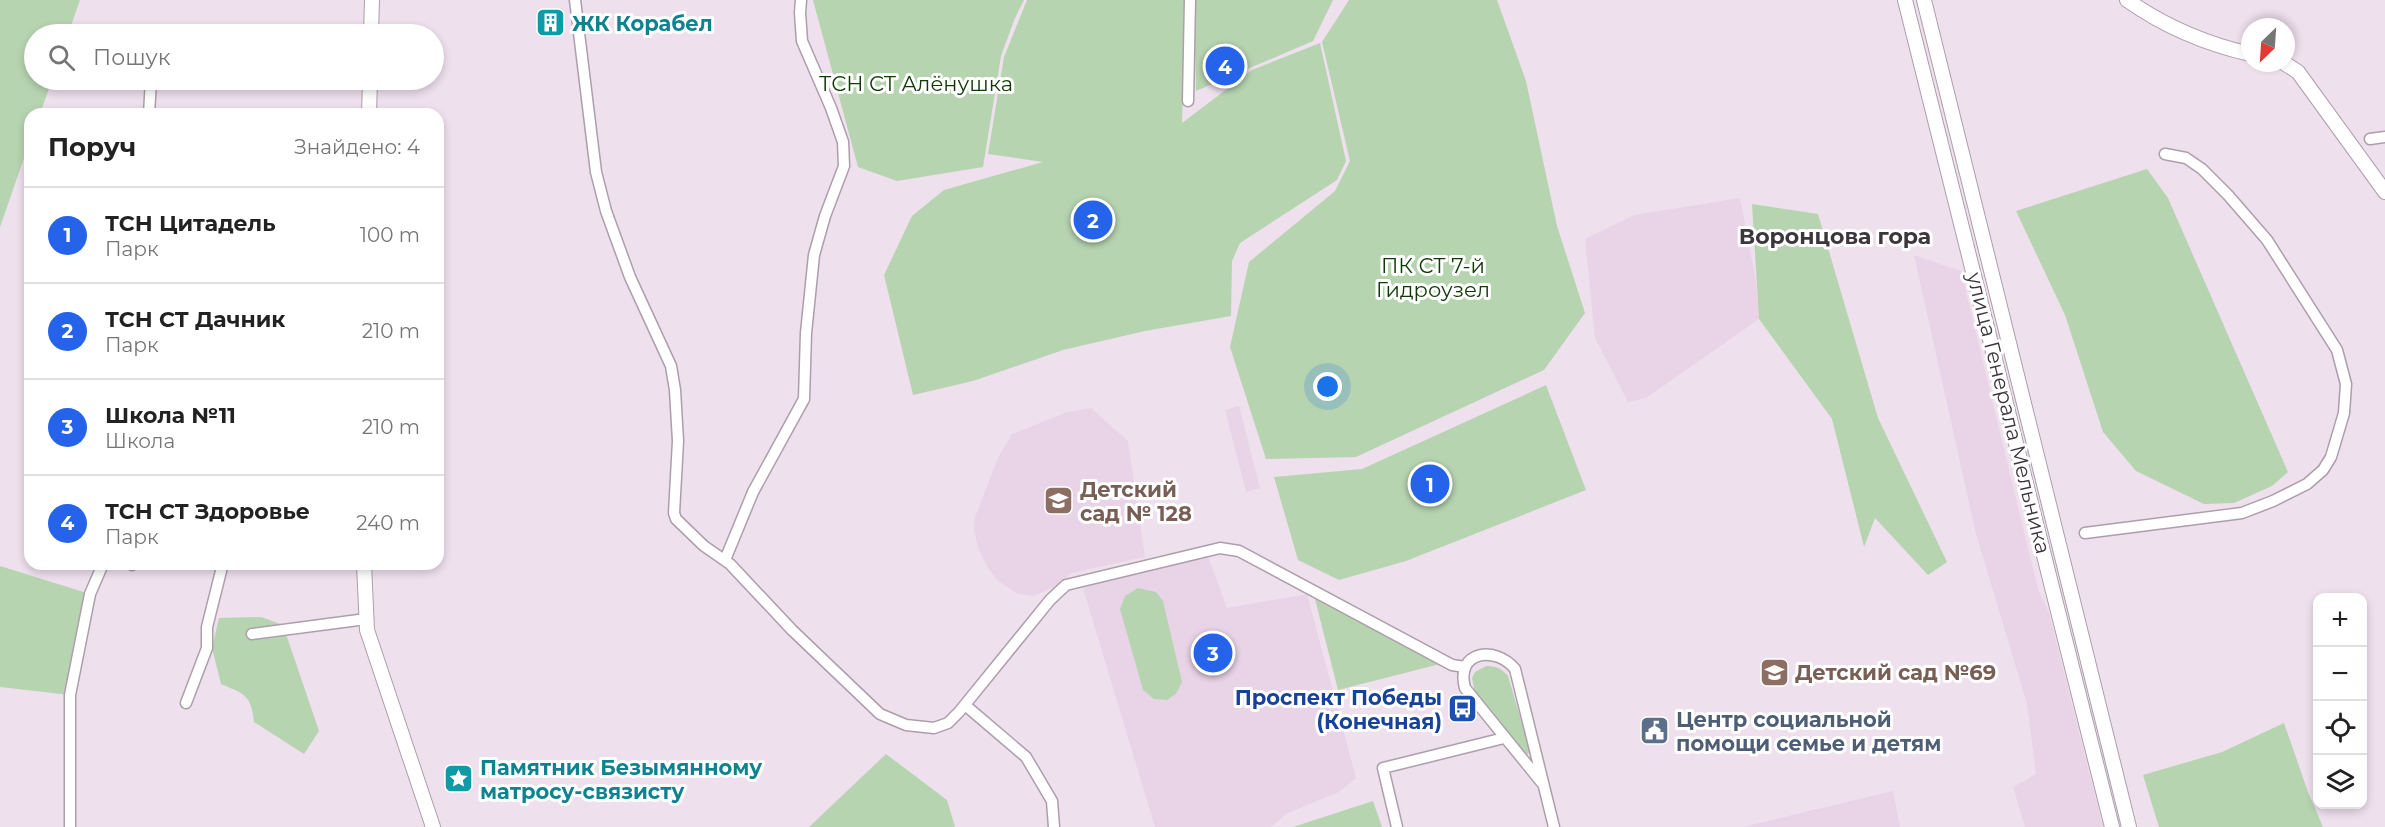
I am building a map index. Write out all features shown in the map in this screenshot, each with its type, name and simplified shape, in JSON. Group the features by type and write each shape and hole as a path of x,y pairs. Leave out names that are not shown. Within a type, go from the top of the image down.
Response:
{"main road":[{"path":"371,24 372,0"},
{"name":"улица Генерала Мельника","path":"1905,0 2112,827"},
{"name":"улица Генерала Мельника","path":"1924,0 2129,827"},
{"path":"2127,0 2155,19 2190,35 2220,47 2241,52"},
{"path":"2295,70 2385,192"},
{"path":"369,108 370,90"},
{"path":"1962,225 1978,221"},
{"path":"364,570 367,630 433,827"}],"street":[{"path":"575,0 596,172 606,211 630,278 671,366 678,441 674,513 683,526 704,546 725,560 847,684 880,714 906,725 934,728 948,723 1043,608 1066,585 1220,548 1239,551 1452,665 1465,667"},
{"path":"725,560 753,492 804,399 807,322 814,255 825,216 844,166 843,142 802,41 801,0"},
{"path":"1188,101 1190,0"},
{"path":"149,108 150,90"},
{"path":"2370,139 2385,137"},
{"path":"2085,533 2242,513 2273,501 2307,484 2323,470 2331,457 2344,413 2346,384 2337,350 2267,240 2202,169 2186,158 2165,154"},
{"path":"70,827 70,695 90,594 100,570"},
{"path":"186,703 207,648 207,627 221,570"},
{"path":"252,634 366,619"},
{"path":"1542,783 1465,688 1463,677 1465,667 1473,658 1488,654 1500,656 1515,669 1554,827"},
{"path":"965,705 1026,757 1052,801 1054,827"},
{"path":"1397,827 1383,768 1504,738"}],"shaded area":[{"path":"1740,198 1756,281 1759,319 1646,398 1628,402 1595,338 1585,239 1634,215"},
{"path":"1914,255 1961,271 2038,589 2049,613 2103,827 2025,827 2013,787 2036,774 2027,704 1976,534"},
{"path":"1239,406 1260,488 1246,492 1225,410"},
{"name":"Детский сад № 128","path":"1091,408 1128,441 1145,557 1072,573 1056,586 1033,596 1018,594 998,581 988,568 978,548 974,529 975,517 999,456 1012,434 1068,412"},
{"path":"1207,554 1227,608 1307,594 1356,778 1339,792 1288,813 1271,827 1155,827 1083,588"},
{"path":"1893,791 1900,827 1743,827"}],"green space":[{"path":"0,0 80,0 72,24 24,24 24,90 48,90 42,108 24,108 24,158 0,227"},
{"name":"ТСН СТ Алёнушка","path":"813,0 1024,0 1001,56 983,167 897,181 858,167"},
{"path":"1027,0 1186,0 1182,123 1252,70 1320,43 1346,161 1337,180 1240,243 1232,261 1231,316 1145,331 1063,350 973,381 913,395 884,275 912,216 944,190 1043,162 988,154 1004,57"},
{"path":"1194,0 1333,0 1313,41 1196,91"},
{"name":"ПК СТ 7-й Гидроузел","path":"1349,0 1497,0 1526,81 1557,226 1585,313 1544,370 1356,457 1266,459 1230,347 1249,262 1335,191 1350,161 1322,42"},
{"path":"2147,169 2168,198 2288,472 2272,486 2234,503 2204,504 2136,471 2103,432 2065,315 2016,211"},
{"path":"1752,204 1818,214 1878,418 1947,562 1928,575 1875,518 1864,547 1832,419 1759,319"},
{"path":"1546,385 1586,490 1406,561 1339,580 1298,560 1274,477 1362,469"},
{"path":"0,566 90,594 70,695 0,687"},
{"path":"1138,588 1156,592 1163,601 1182,682 1176,694 1167,700 1154,699 1143,690 1120,609 1125,596"},
{"path":"1315,599 1440,664 1338,690"},
{"path":"261,617 283,625 319,731 304,754 254,722 249,701 241,693 221,684 212,648 219,618"},
{"path":"1486,666 1498,668 1508,676 1530,751 1528,754 1524,754 1475,693 1472,678 1475,672"},
{"path":"2284,723 2313,809 2315,809 2323,827 2159,827 2143,775 2222,752"},
{"path":"886,754 947,800 955,827 809,827"},
{"path":"1373,801 1382,827 1293,827"}],"place":[{"name":"ЖК Корабел","path":"551,23"},
{"name":"ТСН СТ Здоровье","path":"1225,66"},
{"name":"ТСН СТ Дачник","path":"1093,220"},
{"name":"ТСН Цитадель","path":"1430,484"},
{"name":"Детский сад № 128","path":"1059,501"},
{"name":"Школа №11","path":"1213,653"},
{"name":"Детский сад №69","path":"1774,672"},
{"name":"Проспект Победы (Конечная)","path":"1463,709"},
{"name":"Центр социальной помощи семье и детям","path":"1655,731"},
{"name":"Памятник Безымянному матросу-связисту","path":"459,779"}],"district":[{"name":"Воронцова гора","path":"1835,236"}]}
